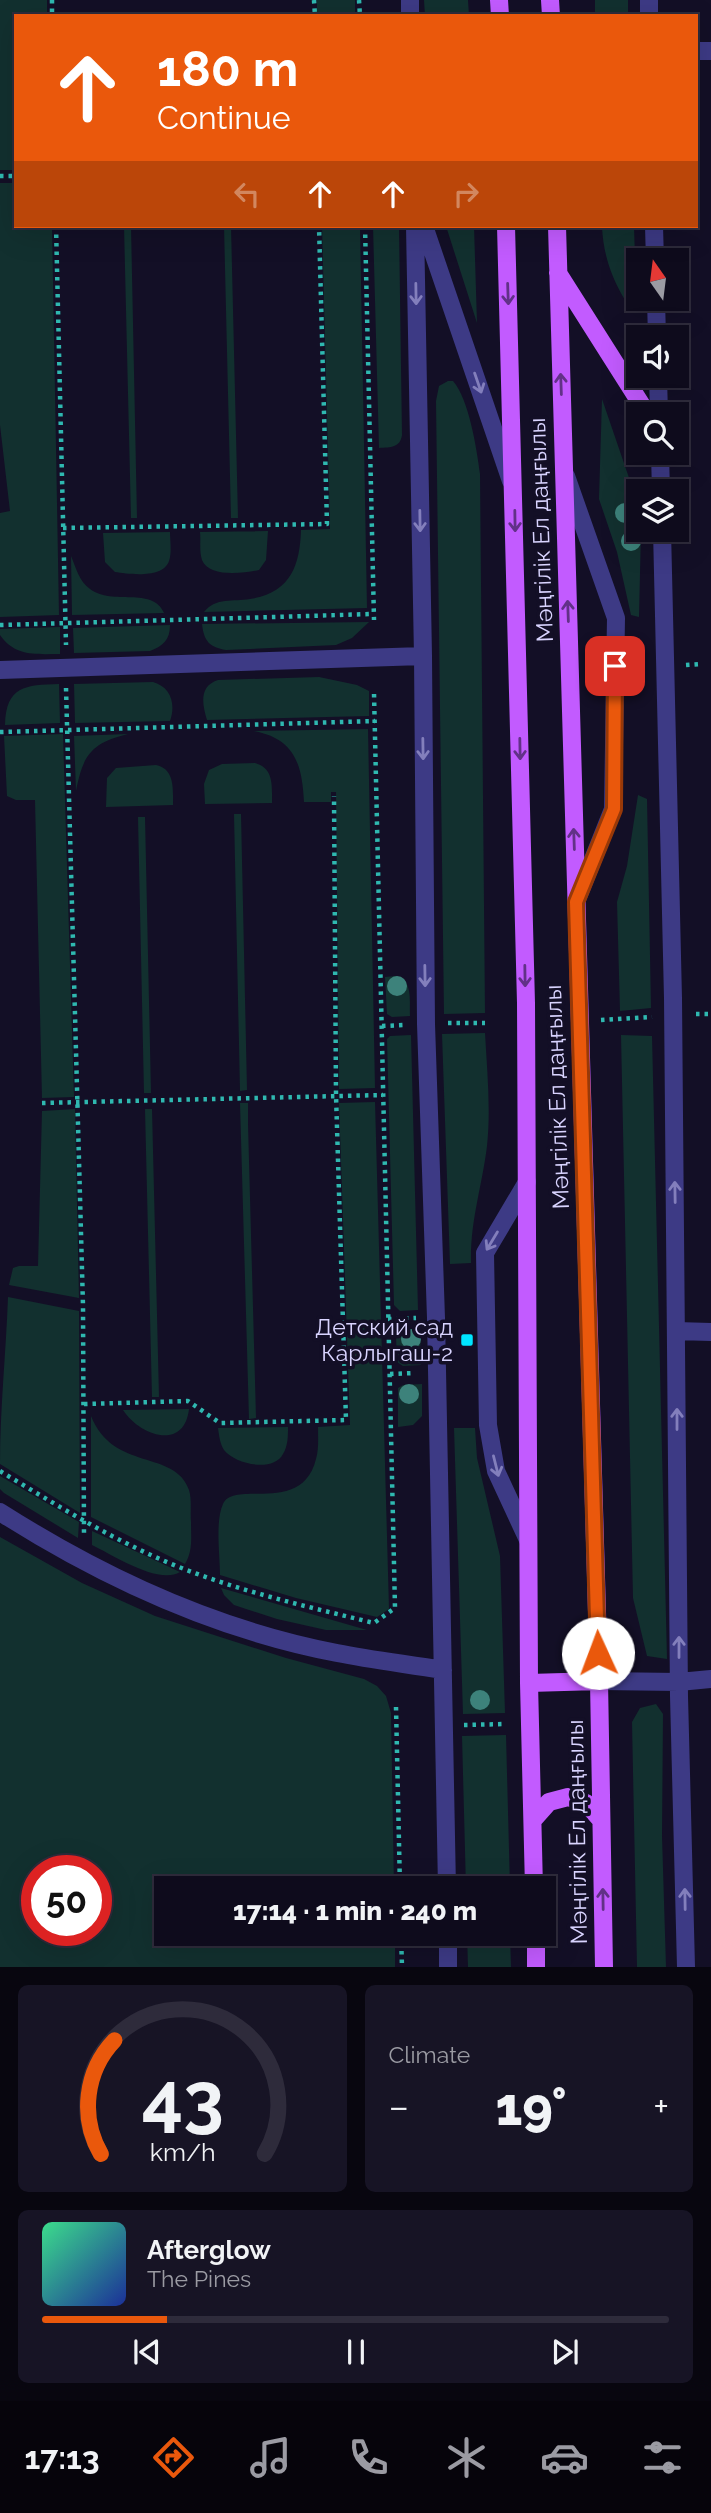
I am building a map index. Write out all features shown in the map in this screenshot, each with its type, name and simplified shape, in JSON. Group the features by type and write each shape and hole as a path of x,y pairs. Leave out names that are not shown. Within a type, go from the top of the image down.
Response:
{"main road":[{"name":"Мәңгілік Ел даңғылы","path":"506,228 526,1003 529,1683 534,1876"},
{"name":"Мәңгілік Ел даңғылы","path":"557,228 599,1681 604,1967"},
{"path":"558,272 640,402"},
{"path":"529,1683 599,1681"},
{"path":"533,1820 549,1801 568,1797 586,1803 601,1820"},
{"name":"Мәңгілік Ел даңғылы","path":"536,1946 536,1967"}],"street":[{"path":"415,228 426,1024 436,1318 447,1876"},
{"path":"425,228 514,489"},
{"path":"654,228 655,248"},
{"path":"564,468 616,618 614,809 576,902"},
{"path":"662,542 673,1015 679,1682 686,1967"},
{"path":"0,670 422,656"},
{"path":"527,1182 485,1253 488,1425 496,1471 528,1540"},
{"path":"676,1331 711,1332"},
{"path":"0,1511 110,1575 251,1631 335,1653 443,1670"},
{"path":"599,1681 679,1682 711,1679"},
{"path":"448,1946 448,1967"}],"path":[{"path":"56,228 66,653"},
{"path":"63,528 327,524 318,228"},
{"path":"0,625 374,617 365,228"},
{"path":"66,684 78,1102 84,1541"},
{"path":"0,1471 84,1521 179,1567 292,1604 374,1623 395,1608 374,693"},
{"path":"0,732 375,721"},
{"path":"84,1404 188,1401 220,1423 346,1420 336,1095 334,796"},
{"path":"580,1022 708,1014"},
{"path":"443,1023 485,1023"},
{"path":"382,1026 410,1025"},
{"path":"42,1103 383,1095"},
{"path":"388,1319 420,1318"},
{"path":"390,1374 422,1373"},
{"path":"396,1707 400,1876"},
{"path":"463,1725 506,1724"},
{"path":"401,1946 402,1967"}],"green space":[{"path":"0,0 47,0 47,14 14,14 14,170 0,170"},
{"path":"317,0 355,0 355,14 317,14"},
{"path":"424,0 468,0 469,14 425,14"},
{"path":"595,0 628,0 628,14 595,14"},
{"path":"0,183 14,183 14,228 52,228 59,615 0,617 0,513 10,511 0,425"},
{"path":"124,228 131,228 137,518 131,518"},
{"path":"224,228 231,228 238,518 231,518"},
{"path":"322,228 360,228 367,608 204,612 219,602 250,599 275,591 290,576 295,566 301,530 330,529"},
{"path":"373,228 399,228 402,435 397,445 379,448"},
{"path":"447,228 474,228 477,323"},
{"path":"602,228 634,228 635,248 626,248 625,300 609,264"},
{"path":"453,381 464,400 480,474 485,1013 444,1014 436,401 439,386"},
{"path":"602,399 629,479 626,479 626,542 641,542 639,617 631,615 617,552 599,499"},
{"path":"268,531 266,560 259,570 219,572 206,566 202,560 200,532"},
{"path":"170,532 170,558 166,567 160,571 145,574 115,572 105,562 103,533"},
{"path":"71,556 80,578 90,589 109,596 151,600 159,605 164,613 72,615"},
{"path":"369,622 352,638 336,645 226,650 209,643 202,624"},
{"path":"170,625 165,642 150,651 74,653 73,628"},
{"path":"60,627 60,654 20,651 0,635 0,629"},
{"path":"319,677 357,685 369,691 369,716 207,720 203,702 205,691 218,680"},
{"path":"153,682 168,692 172,703 170,721 75,723 74,684"},
{"path":"59,684 60,723 5,725 9,702 20,690 36,685"},
{"path":"368,729 375,1088 339,1089 336,792 331,792 331,802 304,802 301,776 294,755 279,740 254,731"},
{"path":"63,734 74,1097 42,1098 35,800 16,800 7,796 4,736"},
{"path":"128,734 105,742 91,752 82,768 76,791 74,736"},
{"path":"255,763 269,773 272,803 205,804 204,784 209,770 222,764"},
{"path":"156,765 170,775 173,805 106,807 107,778 116,768"},
{"path":"638,795 647,799 651,1008 620,1011 617,902 627,866"},
{"path":"234,814 241,814 247,1090 240,1091"},
{"path":"138,817 145,817 151,1093 144,1093"},
{"path":"395,976 408,986 410,1016 392,1017 387,1014 385,977"},
{"path":"485,1033 488,1132 472,1233 471,1263 450,1264 442,1034"},
{"path":"411,1035 418,1310 400,1311 394,1305 387,1039 390,1036"},
{"path":"621,1035 652,1036 667,1659 647,1656 633,1598"},
{"path":"375,1102 389,1609 377,1617 296,1598 220,1575 218,1539 223,1504 230,1497 283,1492 297,1487 308,1476 316,1459 318,1427 350,1425 339,1103"},
{"path":"240,1103 248,1103 256,1418 249,1419"},
{"path":"75,1109 79,1298 9,1285 13,1268 38,1266 42,1111"},
{"path":"145,1109 152,1109 159,1397 152,1397"},
{"path":"8,1297 79,1311 80,1513 0,1464"},
{"path":"402,1329 420,1329 421,1365 403,1366 397,1362 396,1336"},
{"path":"422,1384 422,1416 413,1425 398,1427 398,1388 403,1385"},
{"path":"189,1409 179,1431 170,1435 150,1432 130,1419 123,1410"},
{"path":"91,1416 101,1434 114,1445 171,1469 182,1477 189,1490 191,1502 191,1544 185,1564 91,1517"},
{"path":"288,1427 287,1444 283,1454 278,1460 263,1465 245,1462 229,1455 224,1450 218,1428"},
{"path":"454,1428 475,1428 477,1458 500,1556 505,1713 463,1714"},
{"path":"0,1476 79,1522 78,1538 4,1493 0,1489"},
{"path":"92,1531 180,1572 160,1575 136,1567 92,1545"},
{"path":"0,1537 82,1583 155,1616 286,1658 364,1679 377,1686 386,1696 391,1713 394,1876 154,1876 154,1946 395,1946 395,1967 0,1967"},
{"path":"221,1588 367,1630 326,1630 277,1619 234,1605"},
{"path":"656,1704 663,1714 662,1836 666,1967 637,1967 632,1722 640,1708"},
{"path":"506,1735 510,1876 466,1876 462,1736"},
{"path":"467,1946 510,1946 511,1967 468,1967"}],"place":[{"name":"Детский сад Карлыгаш-2","path":"467,1340"}],"route":[{"path":"598,1653 576,902 614,809 615,666"}]}
